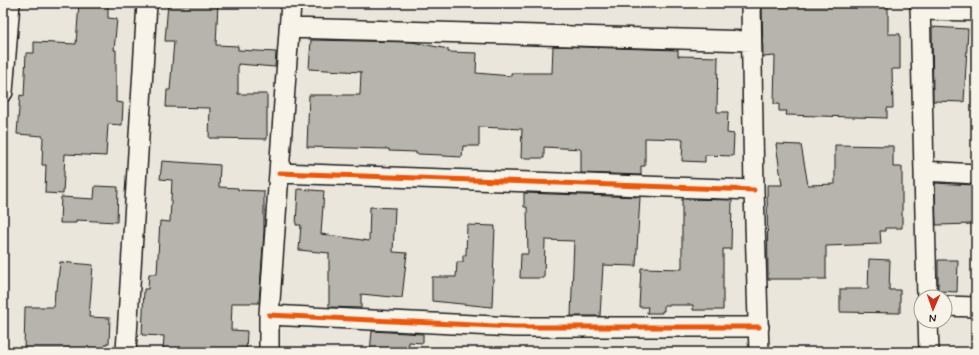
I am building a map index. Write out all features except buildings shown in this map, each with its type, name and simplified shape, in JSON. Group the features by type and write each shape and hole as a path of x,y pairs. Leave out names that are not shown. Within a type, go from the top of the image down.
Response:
{"street":[{"path":"3,92 10,3"},
{"path":"126,352 147,3"},
{"path":"269,352 269,315 291,3"},
{"path":"751,3 754,190 760,352"},
{"path":"927,289 920,7 976,11"},
{"path":"289,28 751,41"},
{"path":"924,171 976,174"},
{"path":"279,173 754,190"},
{"path":"953,306 976,307"},
{"path":"269,315 515,327 759,327"},
{"path":"928,329 929,352"}],"cycle path":[{"path":"279,173 754,190"},
{"path":"269,315 515,327 759,327"}]}
